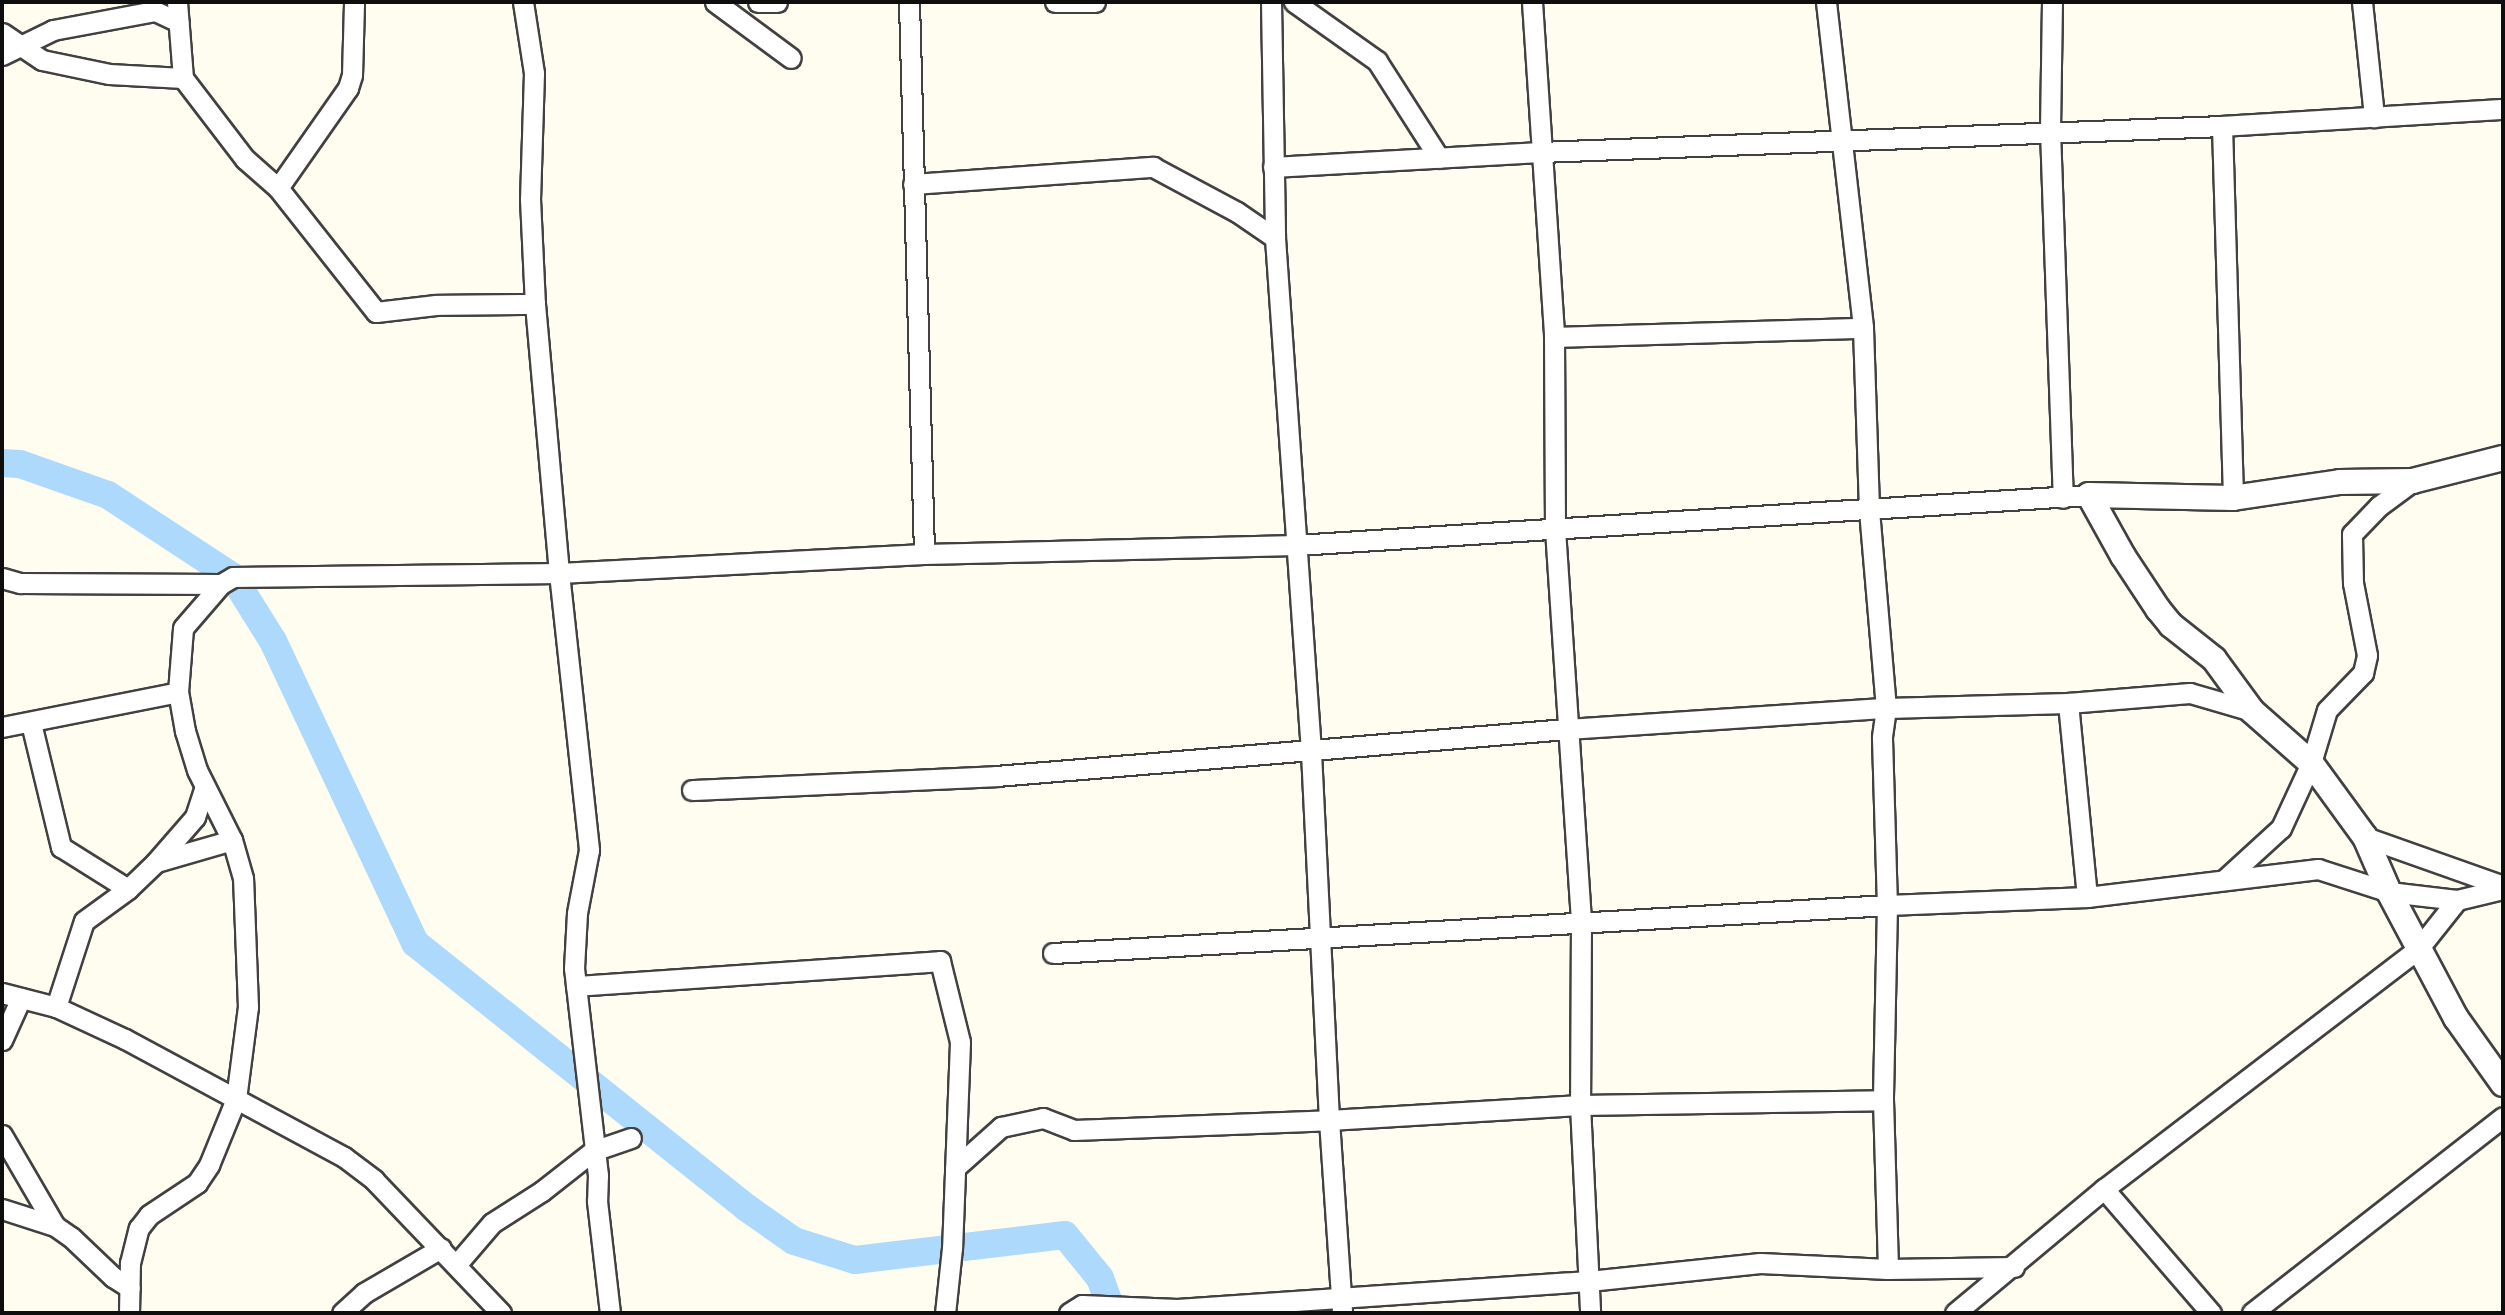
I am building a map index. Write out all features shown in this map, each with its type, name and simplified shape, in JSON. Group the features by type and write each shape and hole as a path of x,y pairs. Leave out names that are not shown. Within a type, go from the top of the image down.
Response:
{"street":[{"path":"177,2 183,78 244,159 278,188 376,312 436,306 535,304"},
{"path":"278,188 348,88 352,75 354,2"},
{"path":"715,2 791,58"},
{"path":"758,2 777,2"},
{"path":"909,2 924,554"},
{"path":"1055,2 1095,2"},
{"path":"1270,2 1275,238 1311,752 1329,1120 1342,1305"},
{"path":"1294,2 1377,61 1439,158"},
{"path":"1532,2 1554,337 1555,529 1581,923 1580,1105 1590,1313"},
{"path":"1826,2 1863,328 1869,510 1886,708 1882,738 1887,905 1883,1100 1888,1269"},
{"path":"2052,2 2050,130 2063,498"},
{"path":"2362,2 2374,117"},
{"path":"522,4 534,73 530,199 535,304 559,573 589,850 574,944 576,986 593,1151 598,1175 597,1201 610,1313"},
{"path":"2,55 23,47 52,30 155,11 179,22"},
{"path":"2,33 42,60 109,74 183,78"},
{"path":"1273,167 1540,152 2222,125 2503,109"},
{"path":"2222,125 2233,498"},
{"path":"913,184 1153,167 1226,206 1275,238"},
{"path":"1554,337 1863,328"},
{"path":"129,1313 130,1263 139,1228 149,1215 197,1183 209,1165 236,1099 248,1007 243,878 232,840 204,789 185,731 178,692 183,628 221,584 233,577 559,573 924,554 1296,545 2090,495 2233,498 2340,482 2413,481 2503,458"},
{"path":"2224,880 2281,828 2311,763 2327,710 2363,673 2367,655 2353,583 2352,534 2379,506 2413,481"},
{"path":"2090,495 2123,556 2158,609 2171,625 2214,659 2252,711 2311,763 2365,837 2389,892 2456,1018 2503,1084"},
{"path":"2,578 20,583 221,584"},
{"path":"2,727 178,692"},
{"path":"692,790 996,776 1567,729 1886,708 2068,703 2190,693 2252,711"},
{"path":"2068,703 2087,897"},
{"path":"31,723 61,847 128,889"},
{"path":"56,1007 84,921 128,889 155,863 195,817 204,789"},
{"path":"2365,837 2503,888"},
{"path":"155,863 232,840"},
{"path":"1053,953 1887,905 2087,897 2318,869 2389,892 2457,900 2503,888"},
{"path":"1955,1313 2014,1267 2104,1189 2419,948 2457,900"},
{"path":"576,986 940,961 960,1042 945,1313"},
{"path":"2,993 56,1007 125,1039 344,1157 374,1180 501,1313"},
{"path":"2,1040 21,998"},
{"path":"955,1168 1001,1127 1042,1118 1074,1130 1329,1120 1580,1105 1883,1100"},
{"path":"2252,1313 2503,1117"},
{"path":"2,1135 55,1226"},
{"path":"456,1265 492,1223 542,1191 593,1151 631,1138"},
{"path":"2104,1189 2211,1313"},
{"path":"2,1209 55,1226 79,1243 113,1278 130,1289"},
{"path":"342,1313 364,1293 441,1248"},
{"path":"1069,1313 1083,1305 1177,1308 1342,1305 1760,1263 1888,1269 2014,1267"}],"waterway":[{"path":"2,463 20,464 108,495 233,577 273,641 415,943 747,1208 794,1241 855,1260 1065,1235 1100,1278 1113,1313"}]}
